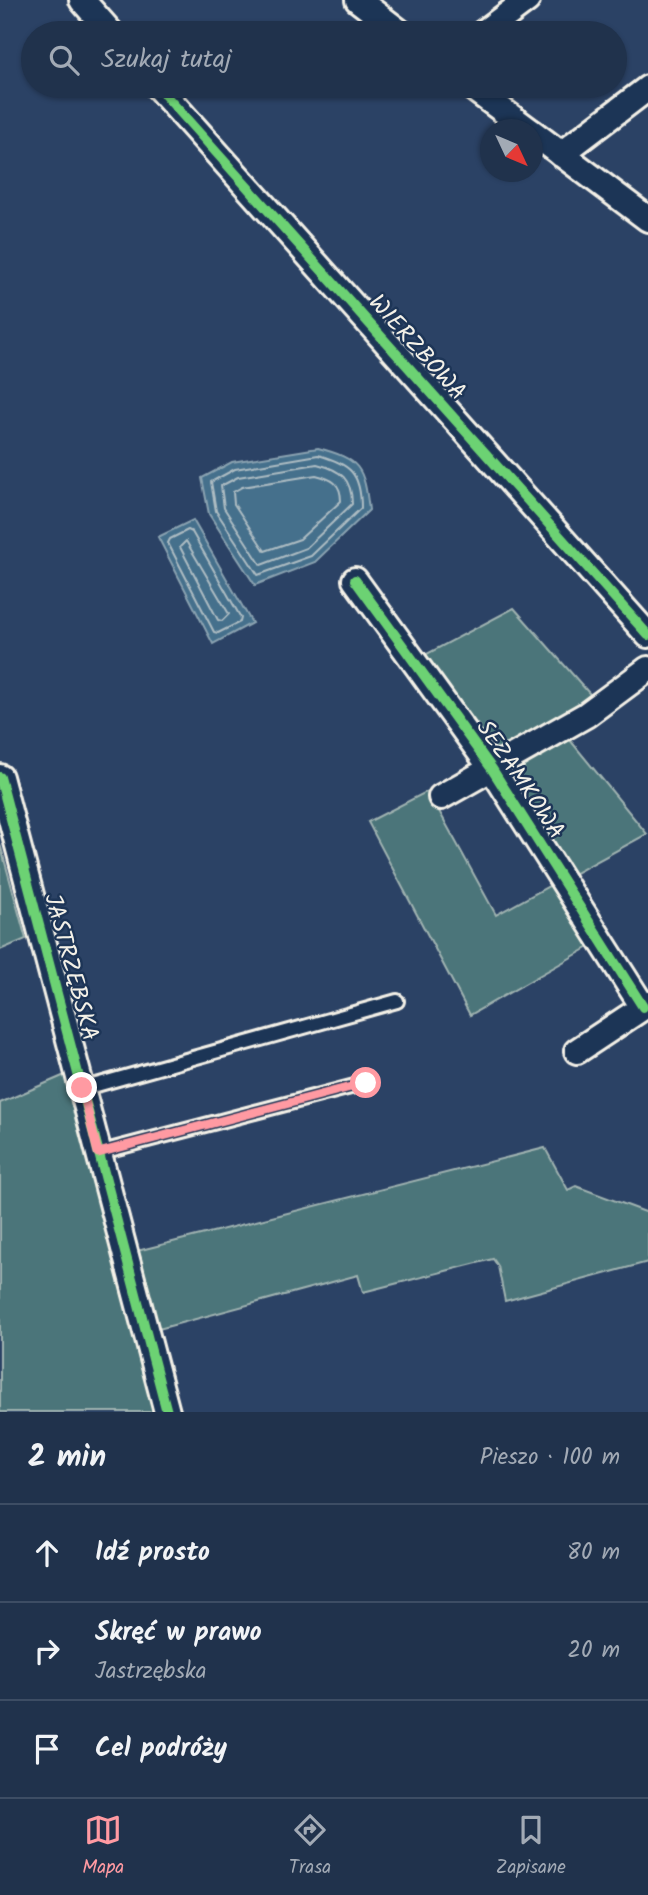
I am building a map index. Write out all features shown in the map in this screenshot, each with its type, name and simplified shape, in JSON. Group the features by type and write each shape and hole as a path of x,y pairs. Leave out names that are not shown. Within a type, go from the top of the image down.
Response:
{"street":[{"path":"82,0 100,21"},
{"path":"358,0 385,21"},
{"path":"499,21 527,0"},
{"path":"561,154 648,88"},
{"name":"WIERZBOWA","path":"169,98 648,635"},
{"path":"486,98 515,119"},
{"path":"543,140 648,219"},
{"name":"SEZAMKOWA","path":"355,580 492,769 645,1006"},
{"name":"SEZAMKOWA","path":"441,797 586,715 648,669"},
{"name":"JASTRZĘBSKA","path":"0,776 167,1412"},
{"path":"577,1051 645,1006"}],"lane":[{"path":"82,1088 397,1001"},
{"path":"98,1153 366,1083"}],"green space":[{"path":"514,608 596,701 504,750 482,744 421,657"},
{"path":"570,740 647,834 572,875 518,786 525,764"},
{"path":"428,791 496,915 556,882 593,945 470,1015 368,822"},
{"path":"0,844 26,939 0,950"},
{"path":"65,1075 155,1412 0,1412 0,1103"},
{"path":"545,1148 568,1190 576,1186 648,1213 648,1262 505,1301 498,1266 493,1259 363,1292 358,1275 155,1330 137,1251"}],"water":[{"path":"318,448 343,456 357,467 365,484 369,510 315,562 255,585 209,514 202,478 232,462"},
{"path":"193,520 252,623 213,644 158,537"}],"cycle path":[{"path":"168,98 648,635"},
{"path":"355,580 492,769 643,1007"},
{"path":"0,777 167,1412"}],"route":[{"path":"82,1088 98,1153 366,1083"}]}
